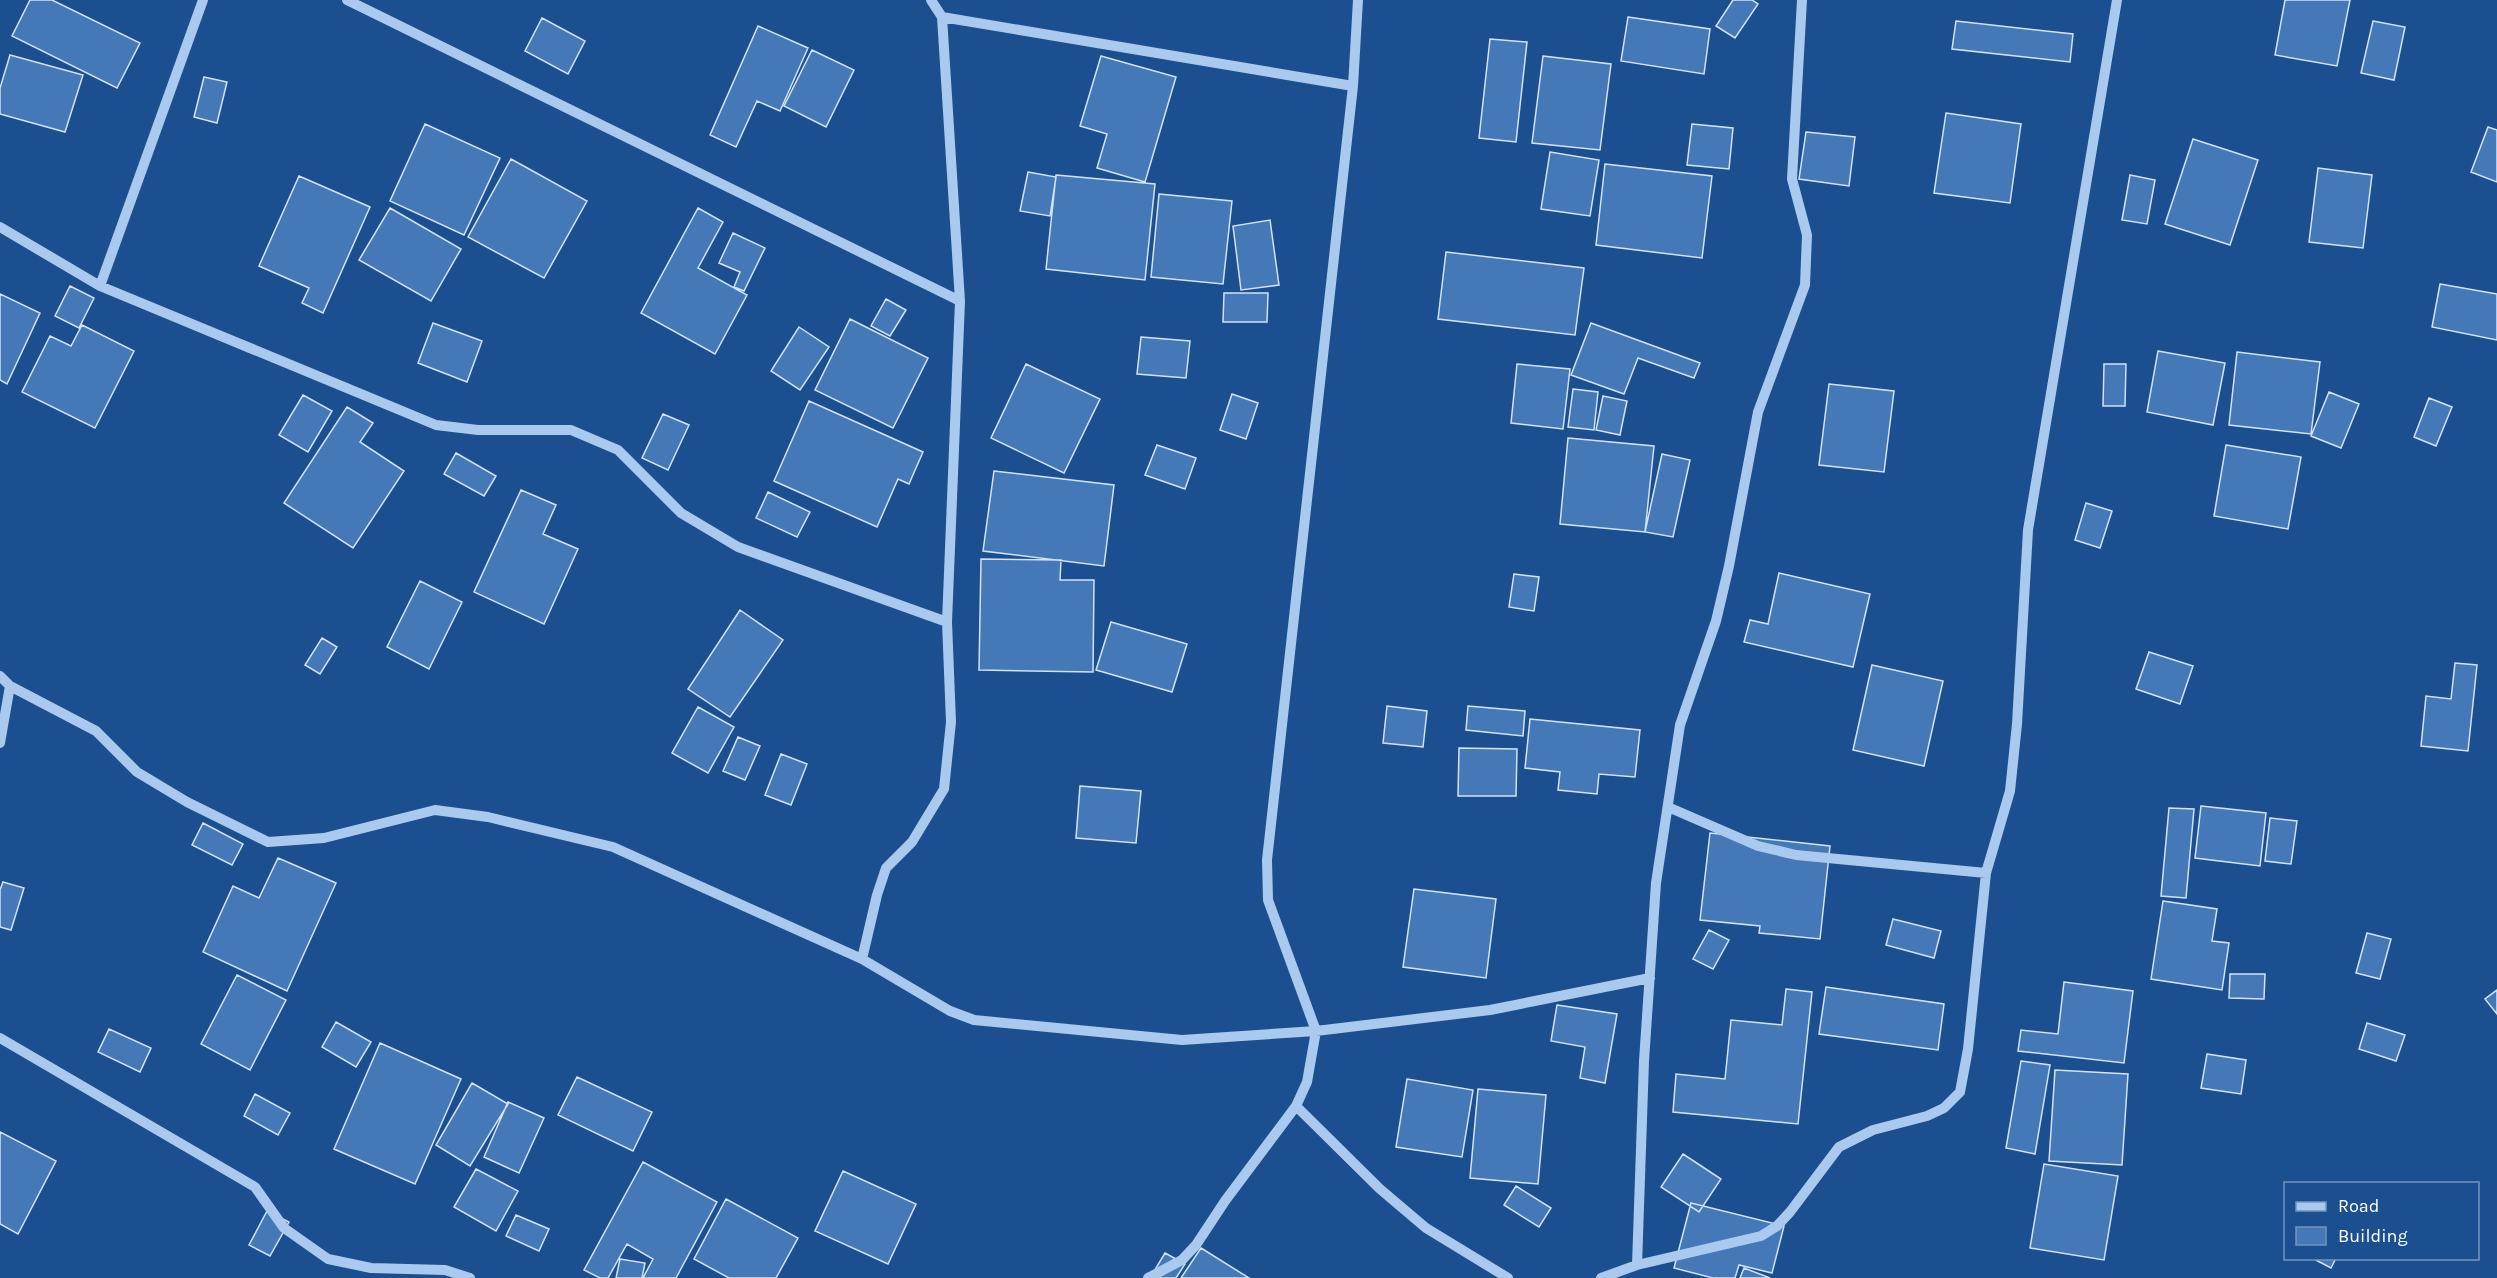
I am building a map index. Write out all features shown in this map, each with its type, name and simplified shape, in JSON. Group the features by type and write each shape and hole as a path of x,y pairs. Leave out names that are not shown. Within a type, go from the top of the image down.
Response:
{"street":[{"path":"100,286 203,0"},
{"path":"347,0 567,106 960,301"},
{"path":"862,959 877,895 886,868 912,842 944,789 951,722 947,622 960,301 942,18 930,0"},
{"path":"1148,1278 1182,1260 1196,1245 1225,1201 1296,1106 1307,1082 1316,1031 1268,900 1267,860 1353,86 1358,0"},
{"path":"1637,1265 1656,883 1680,725 1716,621 1730,566 1758,412 1805,285 1806,235 1792,179 1802,0"},
{"path":"1601,1278 1637,1265 1761,1236 1777,1226 1790,1212 1839,1148 1873,1130 1927,1116 1944,1108 1960,1092 1968,1049 1986,873 2010,791 2018,724 2028,530 2117,0"},
{"path":"942,18 1353,86"},
{"path":"0,227 100,286 436,426 478,430 571,430 618,450 681,513 738,546 947,622"},
{"path":"0,676 10,686 96,731 137,772 187,802 268,842 324,838 435,810 488,817 613,847 862,959 950,1011 974,1020 1182,1040 1316,1031 1490,1010 1650,978"},
{"path":"0,742 10,686"},
{"path":"1668,807 1758,846 1796,855 1986,873"},
{"path":"0,1038 255,1187 284,1228 328,1259 371,1268 445,1270 470,1278"},
{"path":"1296,1106 1380,1189 1426,1228 1508,1278"}],"building":[{"path":"30,0 52,0 140,43 117,88 12,36"},
{"path":"1733,0 1752,0 1758,4 1735,38 1716,26"},
{"path":"2285,0 2350,0 2337,66 2275,55"},
{"path":"1628,17 1710,29 1704,74 1621,61"},
{"path":"542,18 585,41 568,74 525,51"},
{"path":"1956,21 2073,34 2070,62 1952,49"},
{"path":"2373,21 2405,27 2394,80 2361,73"},
{"path":"758,26 808,48 780,111 757,101 736,147 710,135"},
{"path":"1490,39 1527,42 1516,142 1479,138"},
{"path":"812,50 854,70 826,127 784,106"},
{"path":"10,55 83,75 65,132 0,114 0,88"},
{"path":"1101,56 1176,77 1145,182 1097,168 1107,134 1080,126"},
{"path":"1543,56 1611,64 1600,150 1532,143"},
{"path":"204,77 227,82 217,123 194,117"},
{"path":"1946,113 2021,124 2010,203 1934,193"},
{"path":"425,124 500,158 464,235 390,201"},
{"path":"1692,124 1733,128 1729,169 1687,165"},
{"path":"2488,127 2497,130 2497,182 2471,172"},
{"path":"1806,132 1855,137 1849,186 1799,179"},
{"path":"2193,139 2258,160 2230,245 2165,224"},
{"path":"1550,152 1599,160 1590,216 1541,209"},
{"path":"511,159 587,201 544,278 468,237"},
{"path":"1605,164 1712,176 1702,258 1596,245"},
{"path":"2318,168 2372,175 2363,248 2309,242"},
{"path":"1028,172 1056,177 1050,216 1020,211"},
{"path":"1056,175 1155,184 1145,280 1046,269"},
{"path":"2130,175 2155,180 2147,224 2122,220"},
{"path":"299,176 370,207 323,313 302,303 309,288 259,266"},
{"path":"1159,194 1232,201 1223,284 1151,277"},
{"path":"390,208 461,249 431,301 359,260"},
{"path":"698,208 723,222 698,268 747,295 715,354 641,313"},
{"path":"1270,220 1279,285 1241,290 1233,226"},
{"path":"733,233 765,248 744,291 734,287 740,272 719,263"},
{"path":"1446,252 1584,268 1575,335 1438,319"},
{"path":"2440,284 2497,294 2497,340 2432,327"},
{"path":"70,286 94,298 79,328 55,316"},
{"path":"1224,293 1268,293 1267,322 1223,322"},
{"path":"0,294 40,313 7,384 0,380"},
{"path":"886,299 906,310 890,336 871,326"},
{"path":"850,319 928,358 893,428 815,390"},
{"path":"433,323 482,341 467,382 418,363"},
{"path":"1591,323 1700,363 1694,378 1638,358 1624,394 1571,375"},
{"path":"82,325 134,351 95,428 22,392 50,336 71,346"},
{"path":"799,327 829,347 800,390 771,371"},
{"path":"1141,337 1190,341 1186,378 1137,374"},
{"path":"2158,351 2225,363 2213,425 2147,412"},
{"path":"2237,352 2320,362 2311,434 2229,425"},
{"path":"1026,364 1100,399 1064,473 991,438"},
{"path":"1517,364 1570,369 1563,429 1511,423"},
{"path":"2104,364 2126,364 2125,406 2103,406"},
{"path":"1829,384 1894,391 1884,472 1819,465"},
{"path":"1573,389 1598,392 1594,430 1568,427"},
{"path":"2329,392 2359,404 2341,448 2311,436"},
{"path":"1232,394 1258,403 1246,439 1220,430"},
{"path":"303,395 332,411 308,452 279,435"},
{"path":"1603,396 1627,401 1620,435 1596,430"},
{"path":"2429,398 2452,407 2436,446 2414,437"},
{"path":"809,401 923,452 909,484 898,479 877,527 774,481"},
{"path":"347,407 373,423 360,442 404,471 353,548 284,503"},
{"path":"663,414 689,425 668,470 642,458"},
{"path":"1568,438 1654,446 1645,532 1560,524"},
{"path":"1157,445 1196,458 1185,489 1145,475"},
{"path":"2226,445 2301,457 2288,529 2214,516"},
{"path":"456,453 496,476 484,496 444,474"},
{"path":"1662,454 1690,460 1673,537 1645,532"},
{"path":"994,471 1114,485 1104,566 983,551"},
{"path":"521,490 556,505 543,534 578,549 544,624 474,592"},
{"path":"768,492 810,512 797,537 756,518"},
{"path":"2086,503 2112,511 2100,548 2075,540"},
{"path":"981,559 1061,560 1060,580 1094,580 1093,672 979,670"},
{"path":"1779,573 1870,594 1853,667 1744,642 1750,620 1768,624"},
{"path":"1514,574 1539,577 1534,611 1509,607"},
{"path":"420,581 462,602 429,669 387,647"},
{"path":"740,610 783,640 730,717 688,689"},
{"path":"1111,622 1187,644 1172,692 1096,670"},
{"path":"322,638 337,647 320,674 305,665"},
{"path":"2149,652 2193,666 2180,704 2136,689"},
{"path":"2455,663 2477,665 2468,751 2421,746 2426,696 2451,699"},
{"path":"1872,665 1943,681 1924,766 1853,750"},
{"path":"1387,706 1427,711 1423,747 1383,743"},
{"path":"1468,706 1525,711 1523,736 1466,730"},
{"path":"698,707 734,727 708,773 672,753"},
{"path":"1530,719 1640,730 1635,777 1599,774 1597,794 1558,790 1560,772 1525,768"},
{"path":"738,737 760,746 745,780 723,771"},
{"path":"1459,748 1517,749 1516,796 1458,796"},
{"path":"781,754 807,764 791,805 765,795"},
{"path":"1080,786 1141,791 1136,843 1076,838"},
{"path":"2201,806 2266,813 2260,866 2195,858"},
{"path":"2169,808 2194,809 2186,898 2161,896"},
{"path":"2270,818 2297,821 2291,864 2265,861"},
{"path":"203,823 243,844 232,865 192,845"},
{"path":"1710,833 1830,846 1820,939 1759,933 1760,926 1700,920"},
{"path":"278,858 336,883 287,991 203,952 233,886 259,898"},
{"path":"3,882 24,888 11,930 0,927 0,890"},
{"path":"1414,889 1496,899 1486,978 1403,967"},
{"path":"2163,901 2217,909 2212,941 2229,943 2222,990 2151,979"},
{"path":"1893,919 1941,931 1934,958 1886,945"},
{"path":"1709,930 1729,940 1713,969 1693,959"},
{"path":"2367,933 2391,939 2380,979 2356,973"},
{"path":"2230,974 2265,974 2264,999 2229,998"},
{"path":"237,975 286,1000 250,1070 201,1044"},
{"path":"2064,982 2133,991 2124,1063 2018,1051 2021,1030 2058,1034"},
{"path":"1826,987 1944,1004 1938,1050 1819,1034"},
{"path":"1786,989 1812,992 1798,1124 1673,1112 1676,1074 1725,1079 1731,1020 1782,1025"},
{"path":"2497,990 2497,1014 2485,999"},
{"path":"1557,1005 1617,1014 1605,1083 1580,1078 1585,1047 1551,1041"},
{"path":"336,1022 371,1042 356,1067 322,1047"},
{"path":"2367,1023 2405,1035 2396,1061 2359,1049"},
{"path":"109,1029 151,1048 140,1072 98,1052"},
{"path":"380,1043 461,1079 415,1184 334,1149"},
{"path":"2207,1054 2246,1060 2241,1094 2201,1088"},
{"path":"2021,1061 2050,1065 2035,1154 2006,1148"},
{"path":"2055,1070 2128,1074 2122,1165 2049,1161"},
{"path":"577,1077 652,1112 633,1151 558,1115"},
{"path":"1407,1079 1473,1090 1462,1157 1396,1147"},
{"path":"472,1083 508,1104 470,1166 436,1145"},
{"path":"1478,1089 1546,1095 1538,1184 1470,1178"},
{"path":"255,1094 290,1113 278,1135 244,1116"},
{"path":"508,1102 544,1118 519,1173 484,1157"},
{"path":"0,1132 56,1161 18,1234 0,1224"},
{"path":"1683,1154 1721,1179 1699,1212 1661,1187"},
{"path":"643,1162 717,1202 676,1278 643,1278 653,1259 627,1244 608,1278 600,1278 584,1270"},
{"path":"2044,1164 2118,1176 2104,1260 2030,1248"},
{"path":"476,1169 518,1191 496,1231 454,1207"},
{"path":"843,1171 916,1204 888,1264 815,1231"},
{"path":"1516,1186 1551,1208 1539,1227 1504,1205"},
{"path":"726,1199 798,1238 776,1278 729,1278 694,1259"},
{"path":"1691,1203 1784,1226 1772,1273 1739,1265 1735,1278 1713,1278 1674,1268"},
{"path":"267,1211 289,1222 270,1256 249,1245"},
{"path":"516,1215 549,1229 539,1251 506,1236"},
{"path":"1201,1248 1249,1278 1181,1278"},
{"path":"1165,1253 1185,1264 1176,1278 1150,1278"},
{"path":"620,1259 645,1263 642,1278 616,1278"},
{"path":"2316,1260 2335,1260 2331,1268"},
{"path":"1744,1268 1770,1278 1740,1278"}]}
